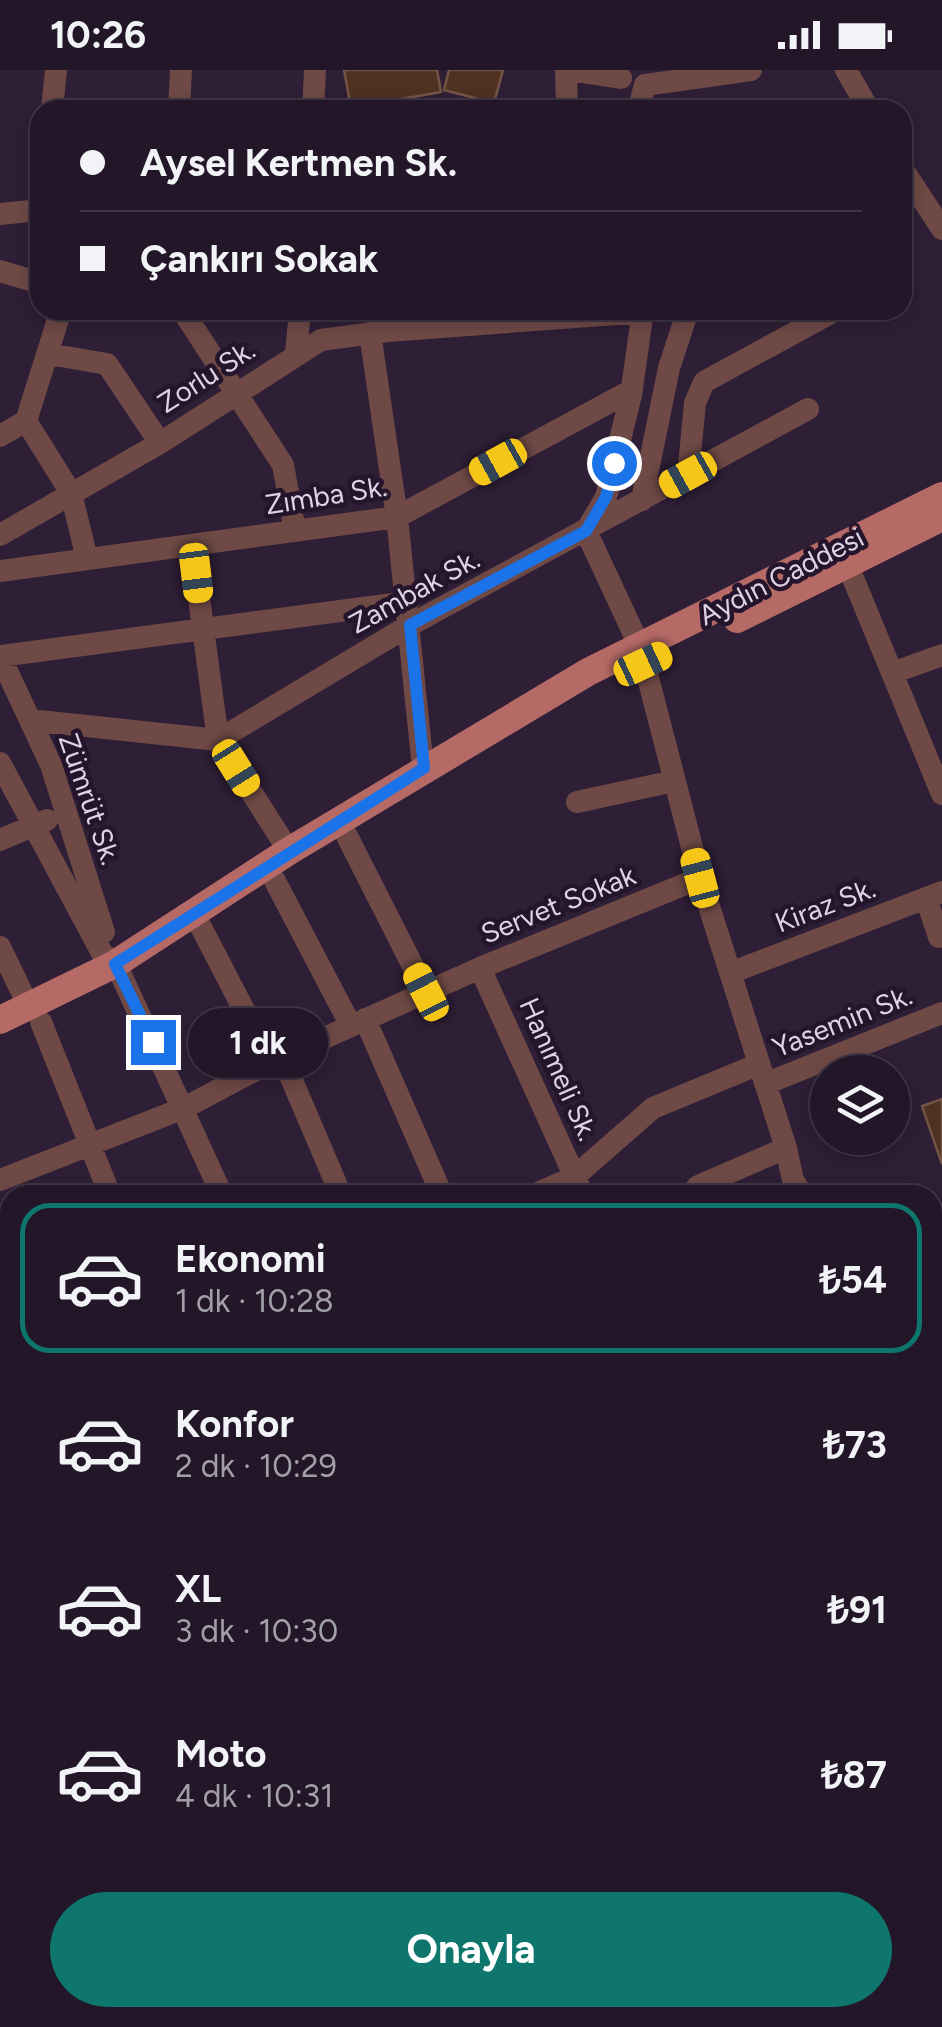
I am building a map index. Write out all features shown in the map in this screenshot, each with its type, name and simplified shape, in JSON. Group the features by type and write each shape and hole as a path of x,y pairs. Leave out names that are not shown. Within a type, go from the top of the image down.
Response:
{"main road":[{"name":"Aydın Caddesi","path":"0,1040 35,1015 201,927 641,655 942,496"},
{"name":"Aydın Caddesi","path":"119,970 289,851 588,672 641,655 848,566 942,517"},
{"name":"Aydın Caddesi","path":"0,1020 35,1015"}],"street":[{"path":"53,100 56,70"},
{"path":"180,100 181,70"},
{"path":"314,100 315,70"},
{"path":"567,100 568,70 621,78"},
{"path":"641,100 645,85 751,70"},
{"path":"846,70 863,100"},
{"path":"912,183 942,229"},
{"path":"0,214 30,211"},
{"path":"0,271 30,280"},
{"path":"0,436 26,421 58,320"},
{"path":"188,320 282,465 295,532"},
{"path":"296,353 299,320"},
{"name":"Zorlu Sk.","path":"0,535 160,443 321,340 536,320"},
{"path":"642,320 632,390 606,497 586,531 641,655 700,878 796,1185"},
{"path":"642,500 669,368 685,320"},
{"path":"688,475 696,395 704,382 818,320"},
{"path":"370,334 397,517 424,768"},
{"path":"48,354 107,364 160,443"},
{"name":"Zımba Sk.","path":"0,571 397,517 632,390"},
{"name":"Zambak Sk.","path":"218,740 409,614 586,531 808,409"},
{"path":"26,421 70,493 86,559"},
{"path":"192,546 218,740 289,851"},
{"path":"848,566 942,794"},
{"path":"0,656 203,628 409,614"},
{"path":"892,673 942,655"},
{"name":"Zümrüt Sk.","path":"0,656 50,766 119,970"},
{"path":"30,720 218,740"},
{"path":"0,764 102,953 119,970 218,1185"},
{"path":"577,802 674,781"},
{"path":"0,840 64,812"},
{"path":"347,836 426,992"},
{"name":"Servet Sokak","path":"0,1180 184,1108 276,1060 426,992 700,878"},
{"path":"274,881 358,1023 437,1185"},
{"path":"934,895 939,937"},
{"name":"Kiraz Sk.","path":"730,974 934,895"},
{"path":"201,927 276,1060 335,1185"},
{"path":"0,948 35,1015 106,1185"},
{"name":"Hanımeli Sk.","path":"480,968 579,1185"},
{"name":"Yasemin Sk.","path":"580,1185 652,1108 942,1013"},
{"path":"700,1185 786,1148"}],"building":[{"path":"344,70 437,70 441,92 396,100 350,100"},
{"path":"449,70 503,70 495,100 444,90"},
{"path":"942,1099 942,1164 922,1106"}],"route":[{"path":"153,1042 115,964 424,768 410,625 586,531 606,497 614,463"}]}
